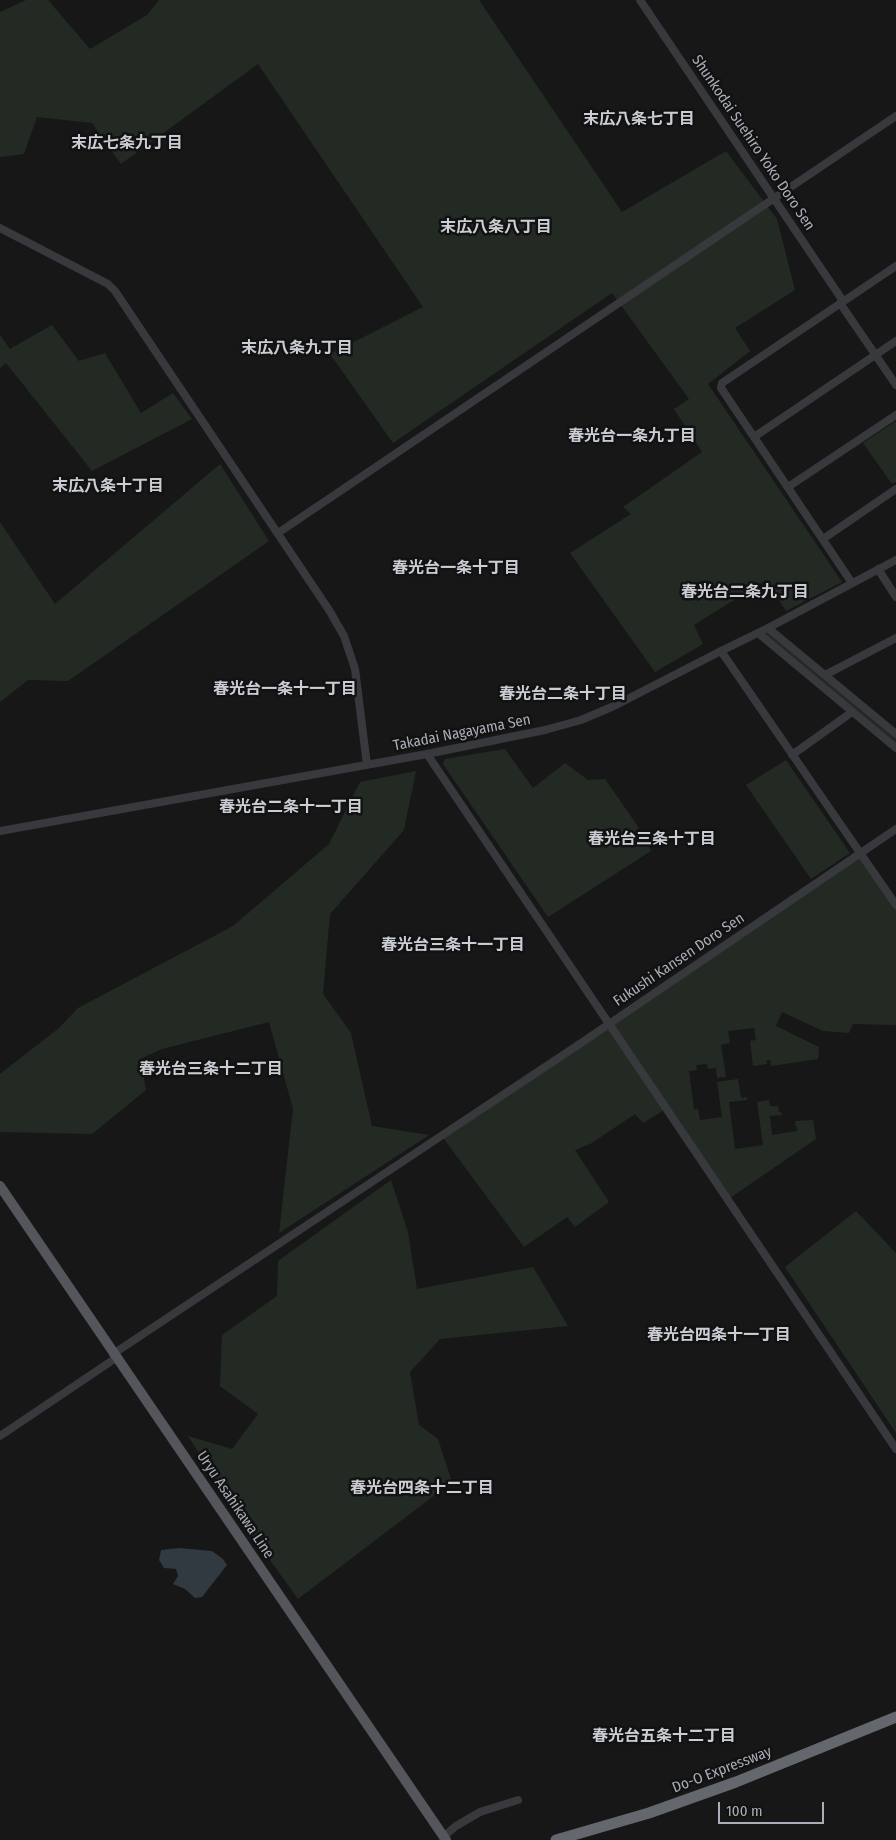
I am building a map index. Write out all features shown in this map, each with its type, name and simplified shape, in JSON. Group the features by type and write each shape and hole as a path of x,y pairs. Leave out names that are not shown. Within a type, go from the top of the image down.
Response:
{"highway":[{"name":"Do-O Expressway","path":"556,1840 649,1813 736,1782 896,1717"}],"main road":[{"name":"Uryu Asahikawa Line","path":"0,1186 444,1838"}],"street":[{"name":"Shunkodai Suehiro Yoko Doro Sen","path":"640,0 774,198 896,385"},
{"path":"278,533 896,116"},
{"path":"0,228 108,284 115,291 278,533 344,636 355,670 367,765"},
{"path":"852,583 721,388 722,383 896,266"},
{"path":"754,437 896,341"},
{"path":"788,488 896,414"},
{"path":"823,539 896,489"},
{"name":"Takadai Nagayama Sen","path":"0,831 427,754 545,730 581,720 614,706 768,628 896,560"},
{"path":"878,570 896,597"},
{"path":"768,628 896,734"},
{"path":"758,633 896,748"},
{"path":"825,675 896,638"},
{"path":"721,651 896,905"},
{"path":"792,755 852,712"},
{"path":"0,1436 115,1356 610,1024 427,754"},
{"name":"Fukushi Kansen Doro Sen","path":"896,829 610,1024 744,1226 896,1449"},
{"path":"444,1838 456,1826 480,1812 518,1800"}],"shaded area":[{"path":"26,0 48,0 90,49 147,15 159,0 479,0 622,212 726,151 777,219 795,290 735,328 750,351 708,384 842,582 786,611 766,580 694,625 703,644 655,672 570,553 631,514 623,507 702,452 674,409 689,399 612,293 393,443 330,354 423,307 258,64 121,164 92,123 37,117 24,154 0,157 0,12"},
{"path":"52,325 79,361 105,353 141,413 173,393 192,419 92,471 6,363 0,368 0,335 10,349"},
{"path":"896,421 896,482 892,484 863,443"},
{"path":"220,464 269,541 68,681 28,680 0,702 0,522 55,604"},
{"path":"770,633 896,738 896,748 763,636"},
{"path":"505,749 533,788 565,763 588,780 605,779 637,825 651,851 548,917 443,764 445,759"},
{"path":"786,760 850,853 811,879 746,785"},
{"path":"416,771 404,830 330,914 323,994 351,1033 372,1126 429,1135 279,1233 293,1109 269,1022 162,1049 140,1059 146,1090 92,1134 0,1132 0,1074 59,1028 78,1008 233,926 329,844 360,782"},
{"path":"860,853 896,906 896,1025 853,1024 849,1033 823,1031 782,1012 776,1026 819,1047 818,1059 771,1066 770,1060 766,1061 767,1064 753,1066 750,1041 756,1040 754,1028 728,1031 730,1043 721,1045 726,1077 717,1078 716,1068 708,1069 707,1064 696,1065 697,1070 689,1071 694,1109 698,1109 700,1120 722,1117 717,1082 738,1079 741,1098 747,1097 747,1100 729,1102 735,1149 763,1145 757,1102 769,1100 770,1106 778,1106 779,1112 782,1115 770,1116 772,1135 797,1131 795,1121 813,1120 816,1139 727,1200 666,1109 643,1123 635,1114 592,1143 575,1150 609,1202 575,1227 567,1217 524,1247 441,1135"},
{"path":"391,1180 408,1232 417,1289 533,1267 568,1326 440,1339 410,1372 419,1425 438,1439 452,1482 298,1599 244,1524 188,1436 232,1449 258,1414 220,1386 222,1335 277,1296 278,1261"},
{"path":"856,1211 896,1253 896,1433 785,1267"},
{"path":"179,1548 212,1551 223,1559 227,1565 202,1597 195,1598 185,1589 173,1584 178,1576 176,1569 164,1568 159,1560 161,1550"}],"district":[{"name":"末広八条七丁目","path":"639,120"},
{"name":"末広七条九丁目","path":"127,144"},
{"name":"末広八条八丁目","path":"496,228"},
{"name":"末広八条九丁目","path":"297,349"},
{"name":"春光台一条九丁目","path":"632,437"},
{"name":"末広八条十丁目","path":"108,487"},
{"name":"春光台一条十丁目","path":"456,569"},
{"name":"春光台二条九丁目","path":"745,593"},
{"name":"春光台一条十一丁目","path":"285,690"},
{"name":"春光台二条十丁目","path":"563,695"},
{"name":"春光台二条十一丁目","path":"291,808"},
{"name":"春光台三条十丁目","path":"652,840"},
{"name":"春光台三条十一丁目","path":"453,946"},
{"name":"春光台三条十二丁目","path":"211,1070"},
{"name":"春光台四条十一丁目","path":"719,1336"},
{"name":"春光台四条十二丁目","path":"422,1489"},
{"name":"春光台五条十二丁目","path":"664,1737"}]}
